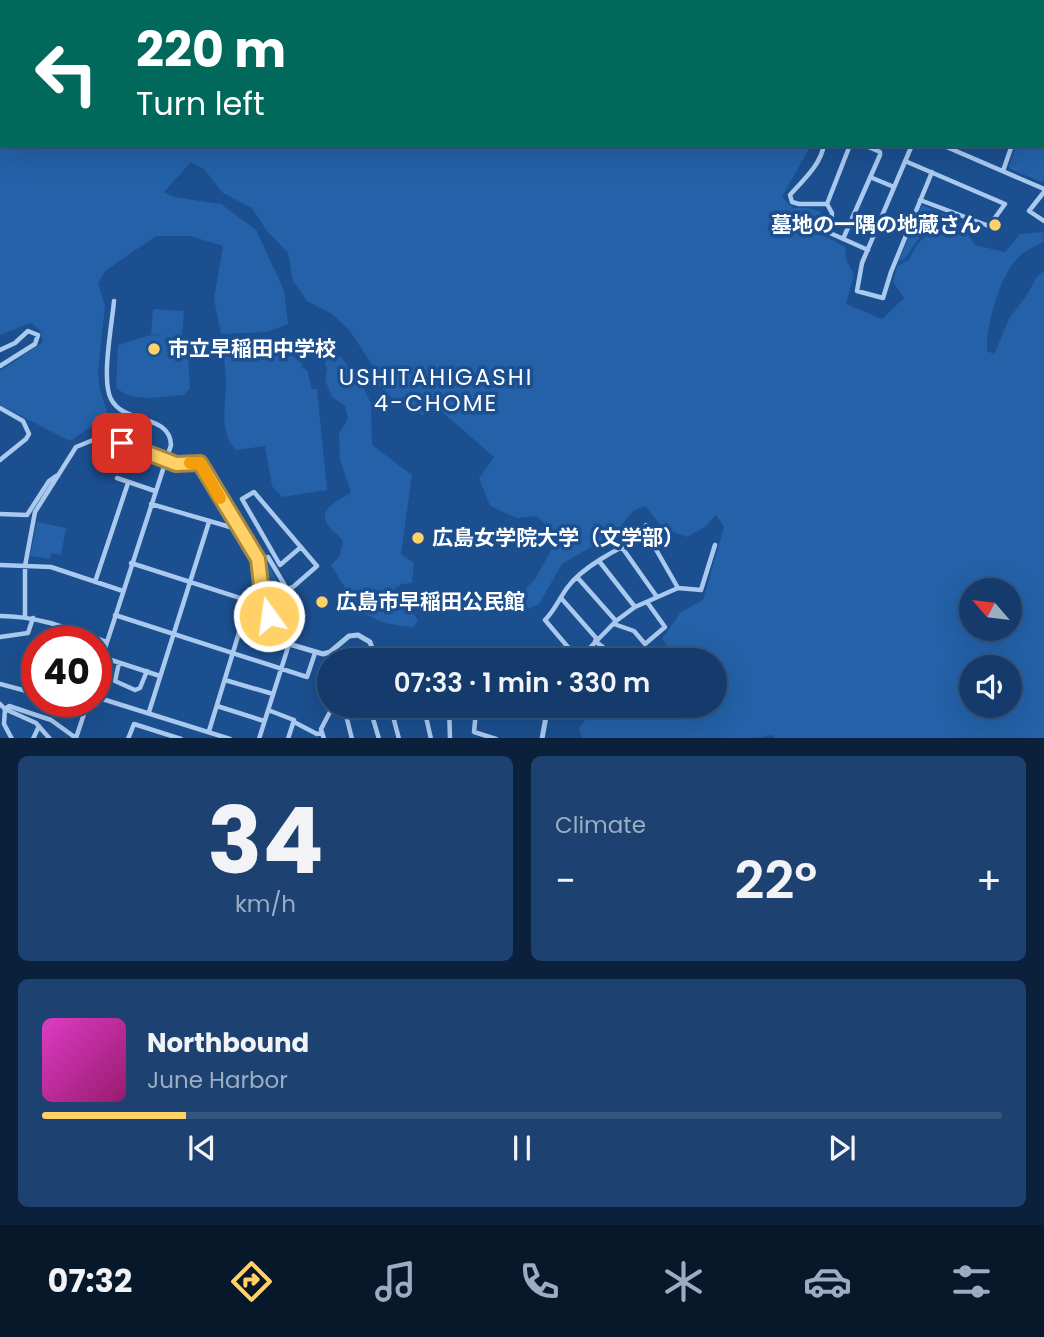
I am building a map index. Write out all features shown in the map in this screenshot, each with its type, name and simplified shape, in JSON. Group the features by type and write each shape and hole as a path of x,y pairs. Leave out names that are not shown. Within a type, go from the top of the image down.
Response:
{"street":[{"path":"824,147 815,168 790,195 792,202 799,204 827,204"},
{"path":"827,204 849,147"},
{"path":"843,239 880,152 869,147"},
{"path":"911,147 862,263 857,291 883,298 932,172"},
{"path":"947,147 1044,190 1029,211 1044,221"},
{"path":"1003,171 1011,147"},
{"path":"905,161 1005,204 989,226 920,200"},
{"path":"870,177 894,187"},
{"path":"827,204 832,213 830,233 868,250"},
{"path":"112,626 171,445 167,429 119,411 107,389 114,301"},
{"path":"0,350 15,343 28,331 38,335 35,344 0,366"},
{"path":"0,408 23,421 29,434 0,460"},
{"path":"25,616 25,566 35,512 76,447 103,436 176,464 200,463 258,559 263,602 275,629 289,644 315,653 307,677 115,615"},
{"path":"0,514 27,515 49,481 58,475"},
{"path":"117,478 155,491"},
{"path":"95,582 128,483"},
{"path":"258,559 268,557 287,589 317,566 301,547 254,492 242,499 280,565 301,547"},
{"path":"151,504 209,522 230,527 236,525"},
{"path":"149,712 209,522"},
{"path":"569,648 545,620 577,577 621,546 641,539 646,526"},
{"path":"643,534 650,539 678,588"},
{"path":"588,648 635,607 678,588 701,590 715,545"},
{"path":"621,546 657,598"},
{"path":"599,561 635,607"},
{"path":"131,563 263,602"},
{"path":"0,565 51,567 123,591"},
{"path":"577,577 615,622 634,631 645,644 665,626 647,602"},
{"path":"561,598 606,648"},
{"path":"210,734 249,600"},
{"path":"0,616 25,616 60,626"},
{"path":"0,637 29,633 33,618"},
{"path":"335,648 348,636 358,635 370,642 372,648"},
{"path":"259,738 289,644"},
{"path":"112,661 160,676"},
{"path":"119,663 115,681 135,690 140,688 146,671"},
{"path":"225,680 273,694"},
{"path":"0,684 21,690"},
{"path":"112,702 228,738"},
{"path":"0,704 39,726 50,738"},
{"path":"5,709 9,706 21,710"},
{"path":"217,706 264,721"},
{"path":"5,709 4,724 12,738"},
{"path":"268,710 290,717 294,722 323,736"},
{"path":"42,717 51,720 76,738 84,717"},
{"path":"323,736 321,729 327,718"},
{"path":"347,718 352,738"},
{"path":"372,718 379,738"},
{"path":"394,718 399,738"},
{"path":"426,718 431,738"},
{"path":"449,718 450,738"},
{"path":"475,718 474,732 496,738"},
{"path":"542,738 546,718"},
{"path":"288,738 294,722"},
{"path":"128,738 134,724 181,738"},
{"path":"33,738 39,726"},
{"path":"155,738 158,730"}],"shaded area":[{"path":"0,147 810,147 782,197 793,208 809,208 821,212 821,234 845,247 847,262 854,274 846,304 882,319 904,298 893,282 897,266 909,260 919,243 929,234 960,223 975,245 1005,252 1020,234 1043,232 1044,242 1022,254 1006,274 992,314 987,351 994,354 1009,319 1044,270 1044,738 775,738 772,735 755,738 582,738 579,728 586,718 727,718 727,648 668,648 662,639 681,612 703,600 724,527 716,515 705,527 687,537 663,528 645,506 633,511 615,533 562,564 539,604 528,609 525,599 527,587 535,579 551,550 551,530 537,516 517,518 490,506 479,478 494,457 434,405 423,415 400,405 378,385 376,371 350,331 332,314 307,301 293,281 288,253 266,230 252,208 223,193 204,169 191,162 164,192 173,197 221,204 256,230 284,290 288,324 267,332 221,334 214,299 223,246 190,236 156,236 105,271 98,284 105,305 98,373 108,415 70,441 0,405 0,371 43,342 40,330 31,323 0,335"},
{"path":"1016,147 1044,147 1042,182 1010,169"},
{"path":"922,205 949,216 948,221 923,235 898,263"},
{"path":"153,309 184,311 182,337 187,337 190,388 184,395 130,396 116,387 118,345 150,335 166,336 151,334"},
{"path":"323,334 361,383 371,403 372,445 412,475 401,554 414,563 412,583 402,584 394,589 394,598 412,612 418,621 413,627 381,621 362,610 331,565 339,557 343,541 326,522 326,511 351,492 340,460 339,434 348,418 345,406 332,397 325,380 327,370 318,339 319,335"},
{"path":"269,337 303,364 301,367 307,370 312,389 317,389 327,490 282,497 272,486 265,446 236,450 230,443 224,418 226,376 221,342"},
{"path":"37,522 66,528 61,555 52,553 50,559 30,556"},
{"path":"265,563 269,565 288,601 270,609 267,604"}],"slow traffic":[{"path":"190,463 200,463 220,498"}],"place":[{"name":"墓地の一隅の地蔵さん","path":"995,225"},
{"name":"市立早稲田中学校","path":"154,349"},
{"name":"広島女学院大学（文学部）","path":"418,538"},
{"name":"広島市早稲田公民館","path":"322,602"}],"district":[{"name":"USHITAHIGASHI 4-CHOME","path":"436,390"}],"route":[{"path":"122,443 176,464 200,463 258,559 263,602 269,616"}]}
